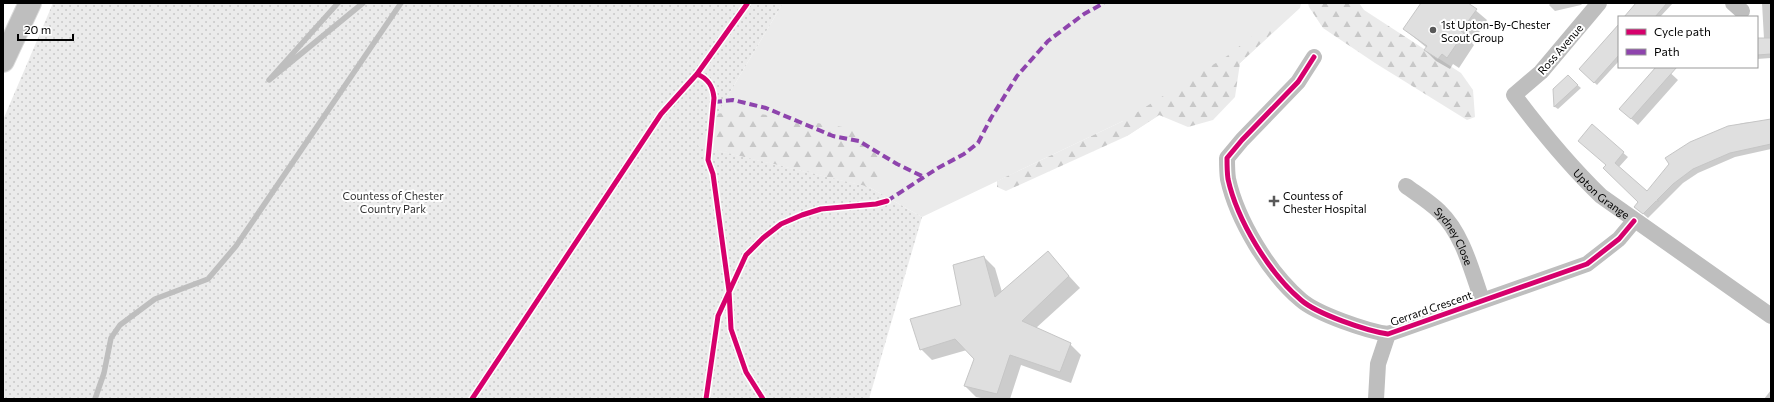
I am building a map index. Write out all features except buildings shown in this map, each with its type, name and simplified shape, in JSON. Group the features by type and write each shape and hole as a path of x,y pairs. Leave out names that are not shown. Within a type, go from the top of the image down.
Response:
{"main road":[{"path":"3,61 30,3"}],"street":[{"name":"Ross Avenue","path":"1517,92 1541,72 1599,3"},
{"name":"Gerrard Crescent","path":"1314,56 1298,82 1242,140 1227,158 1228,178 1236,206 1256,244 1279,279 1302,301 1331,316 1374,332 1388,334 1587,264 1619,239 1634,221"},
{"name":"Upton Grange","path":"1517,92 1514,95 1536,125 1576,172 1601,196 1634,221 1771,316"},
{"name":"Sydney Close","path":"1406,186 1440,212 1452,229 1463,249 1482,300"},
{"path":"1376,399 1378,364 1388,334"}],"green space":[{"name":"Countess of Chester Country Park","path":"53,3 783,3 698,146 869,187 922,217 869,399 3,399 3,120"},
{"path":"783,3 1301,3 1300,8 1240,63 1127,136 1123,121 922,217 869,187 698,146"},
{"path":"1308,3 1359,3 1364,10 1461,73 1473,90 1475,117 1467,120 1375,63 1323,28 1309,7"},
{"path":"1269,27 1273,32 1240,63 1235,97 1213,120 1188,127 1159,115 1127,136 1006,191 997,187 997,181 1123,121 1227,56 1256,33"},
{"path":"741,111 855,129 883,149 879,177 869,187 698,146 564,399 706,115"}],"waterway":[{"path":"338,3 269,80 363,3"},
{"path":"95,399 104,373 111,338 120,325 155,299 208,279 236,246 401,3"}],"marked path":[{"path":"887,201 938,168 964,154 978,143 991,118 1017,76 1048,41 1084,14 1104,3"},
{"path":"714,102 733,100 766,108 833,136 859,141 897,164 924,177"}],"cycle path":[{"path":"472,399 661,114 697,74 747,4"},
{"path":"1314,57 1298,82 1242,140 1227,158 1227,166 1228,179 1232,195 1247,228 1266,261 1289,289 1301,300 1318,311 1355,326 1388,334 1587,264 1619,239 1634,221"},
{"path":"697,74 705,78 711,87 714,98 708,160 713,174 729,291 731,329 746,372 763,399"},
{"path":"706,399 718,316 746,255 763,238 781,224 802,215 821,209 876,204 887,201"}],"place":[{"name":"1st Upton-By-Chester Scout Group","path":"1433,30"},
{"name":"Countess of Chester Hospital","path":"1274,201"}]}
